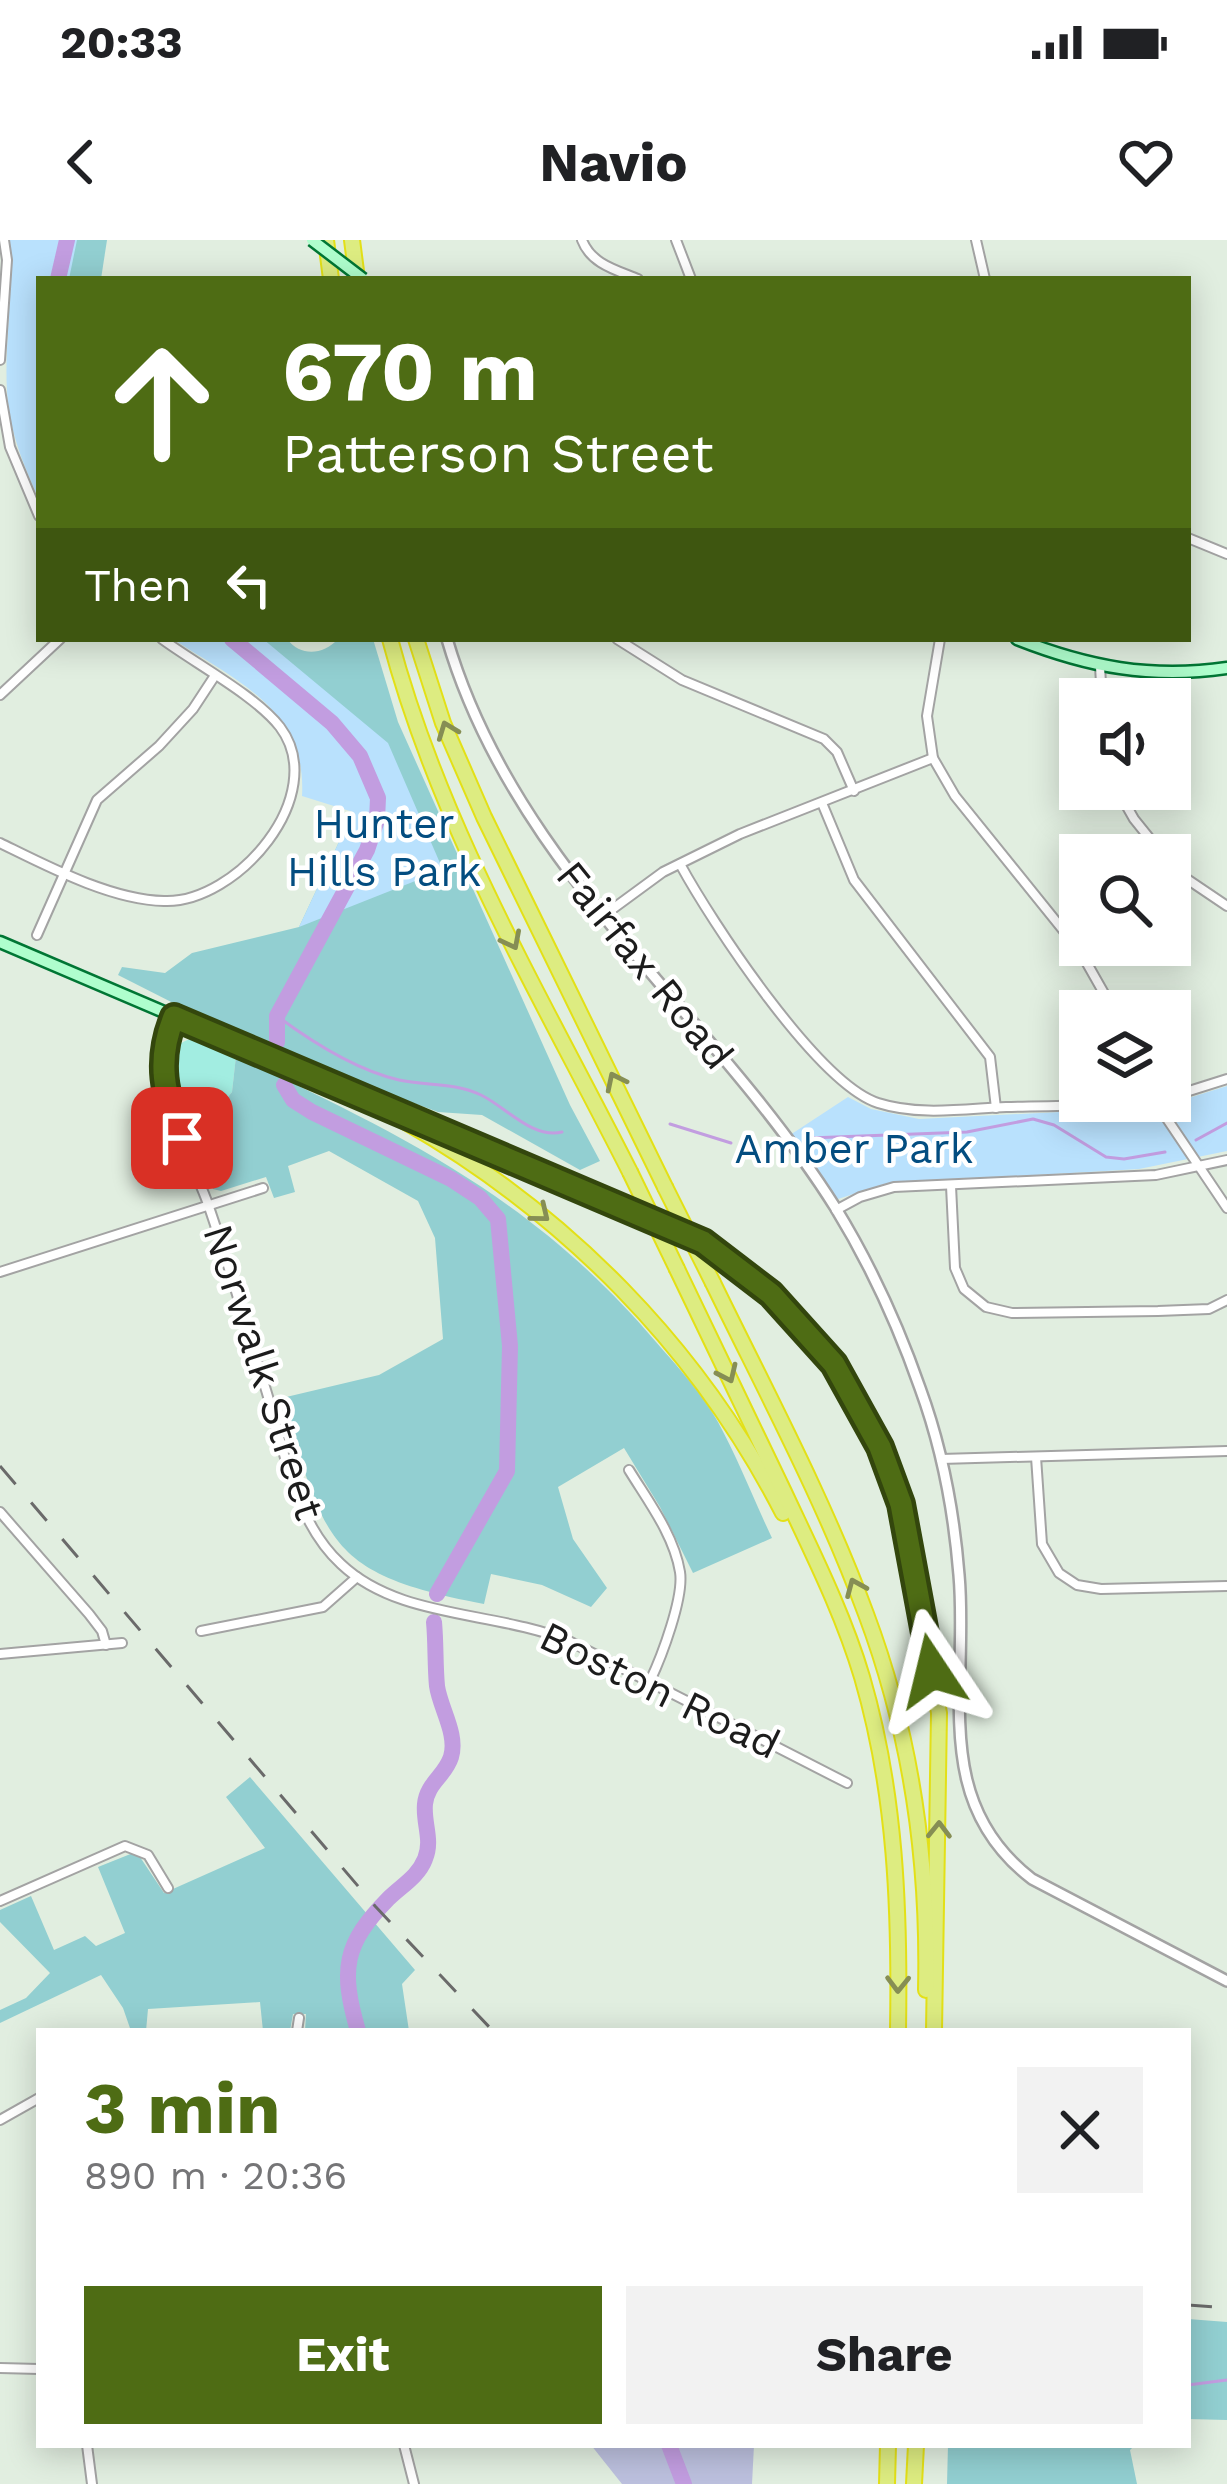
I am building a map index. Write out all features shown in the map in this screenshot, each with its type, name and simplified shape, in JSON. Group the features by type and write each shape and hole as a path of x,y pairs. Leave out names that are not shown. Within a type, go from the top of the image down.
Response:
{"highway":[{"path":"326,240 331,276"},
{"path":"352,240 359,276"},
{"path":"391,642 417,731 458,832 630,1172 838,1609 862,1676 886,1789 899,1932 898,2028"},
{"path":"417,642 443,723 484,817 712,1283 866,1612 890,1688 914,1797 924,1882 930,2028"},
{"path":"335,1085 460,1155 538,1210 637,1302 685,1359 768,1483 838,1609"},
{"path":"335,1085 703,1242 771,1294 834,1364 880,1447 901,1504 939,1712 930,2028"},
{"path":"887,2448 887,2484"},
{"path":"914,2484 916,2448"}],"main road":[{"path":"312,240 356,276"},
{"path":"1026,642 1100,668 1182,675 1227,668"},
{"path":"0,942 335,1085"}],"street":[{"path":"0,360 7,260 4,240"},
{"path":"583,240 586,252 600,263 631,276"},
{"path":"676,240 690,276"},
{"path":"976,240 984,276"},
{"path":"0,390 5,448 36,510"},
{"path":"1191,539 1227,554"},
{"path":"0,695 57,642"},
{"path":"0,843 136,899 188,900 243,870 284,816 292,794 290,747 261,707 166,642"},
{"name":"Fairfax Road","path":"448,642 470,704 502,770 545,841 771,1120 836,1210 894,1319 922,1391 941,1460 960,1580 965,1786 983,1828 1032,1879 1227,1981"},
{"path":"621,642 682,680 824,740 837,752 854,790"},
{"path":"939,642 927,716 933,758 955,796 1080,952 1102,990"},
{"path":"1100,668 1101,678"},
{"path":"37,934 97,800 158,746 193,709 214,677"},
{"path":"602,917 680,863 740,834 933,758"},
{"path":"822,803 854,880 990,1057 997,1108"},
{"path":"680,863 720,934 828,1070 849,1088 872,1102 905,1110 1059,1105"},
{"path":"1191,882 1227,906"},
{"name":"Norwalk Street","path":"174,1017 164,1042 166,1099 208,1203 300,1502 328,1552 357,1577"},
{"path":"1191,1090 1227,1079"},
{"path":"1168,1122 1227,1208"},
{"path":"836,1210 894,1187 1156,1175 1227,1160"},
{"path":"951,1186 955,1268 964,1289 986,1307 1012,1312 1158,1311 1209,1309 1227,1300"},
{"path":"0,1272 263,1188"},
{"path":"941,1460 1227,1451"},
{"path":"1036,1457 1042,1544 1059,1573 1077,1585 1101,1589 1227,1586"},
{"path":"629,1470 675,1551 682,1577 650,1681"},
{"path":"0,1512 89,1614 106,1645"},
{"path":"201,1631 323,1607 357,1577"},
{"name":"Boston Road","path":"357,1577 408,1603 538,1628 847,1783"},
{"path":"0,1654 122,1643"},
{"path":"0,1901 125,1846 148,1855 168,1888"},
{"path":"297,2028 299,2018"},
{"path":"0,2120 36,2100"},
{"path":"0,2368 36,2369"},
{"path":"87,2448 92,2484"},
{"path":"405,2448 414,2484"}],"shaded area":[{"path":"196,1038 236,1056 232,1092 193,1141 176,1098 171,1066 182,1043"},
{"path":"593,2448 754,2448 752,2484 622,2484"}],"green space":[{"path":"7,240 77,240 70,276 36,276 36,491 8,405"},
{"path":"14,240 107,240 101,276 37,276"},
{"name":"Hunter Hills Park","path":"178,642 267,642 388,743 443,870 299,927 353,812 302,796 293,741 280,719 243,684"},
{"path":"197,642 291,642 312,652 334,642 374,642 398,722 570,1105 600,1161 580,1170 482,1115 438,1112 316,1067 118,975 122,967 165,973 192,953 299,927 353,812 280,712"},
{"path":"236,1056 410,1143 513,1209 562,1248 610,1292 705,1401 772,1538 693,1573 624,1448 558,1487 573,1539 607,1588 591,1607 542,1585 491,1574 484,1604 392,1579 362,1564 340,1544 324,1519 282,1398 379,1375 443,1339 435,1238 418,1201 329,1151 288,1166 295,1192 274,1198 266,1177 221,1191 213,1189 193,1141 232,1092"},
{"name":"Amber Park","path":"1227,1086 1227,1151 1139,1169 884,1184 835,1200 790,1135 848,1097 871,1109 919,1119 1059,1112 1059,1122 1191,1122 1191,1097"},
{"path":"250,1777 415,1970 402,1984 409,2028 305,2028 306,2014 293,2014 291,2028 263,2028 260,2002 148,2009 146,2028 130,2028 101,1975 0,2023 0,2010 26,1998 50,1973 0,1922 0,1910 31,1896 54,1950 85,1936 96,1946 125,1933 98,1867 133,1853 164,1893 265,1848 226,1797"},
{"path":"1191,2319 1227,2322 1227,2420 1191,2419"},
{"path":"948,2448 1132,2448 1137,2484 947,2484"}],"waterway":[{"path":"59,276 67,240"},
{"path":"236,642 332,723 360,756 378,798 367,850 277,1016 277,1042"},
{"path":"277,1016 367,1069 399,1080 471,1091 530,1127 562,1132"},
{"path":"284,1085 293,1100 312,1112 451,1179 480,1198 498,1219 510,1346 507,1471 437,1594"},
{"path":"809,1138 967,1132 1033,1119 1054,1125 1106,1157 1165,1152"},
{"path":"1196,1140 1227,1123"},
{"path":"670,1124 731,1143"},
{"path":"357,2028 348,1974 354,1944 373,1915 422,1865 428,1845 426,1797 453,1748 437,1686 434,1622"},
{"path":"1191,2385 1227,2380"},
{"path":"670,2448 684,2484"}],"railway":[{"path":"0,1466 375,1906 490,2028"},
{"path":"1191,2305 1227,2308"}],"route":[{"path":"182,1138 166,1099 163,1070 164,1042 174,1017 703,1242 794,1316 834,1364 856,1400 901,1504 932,1671"}]}
